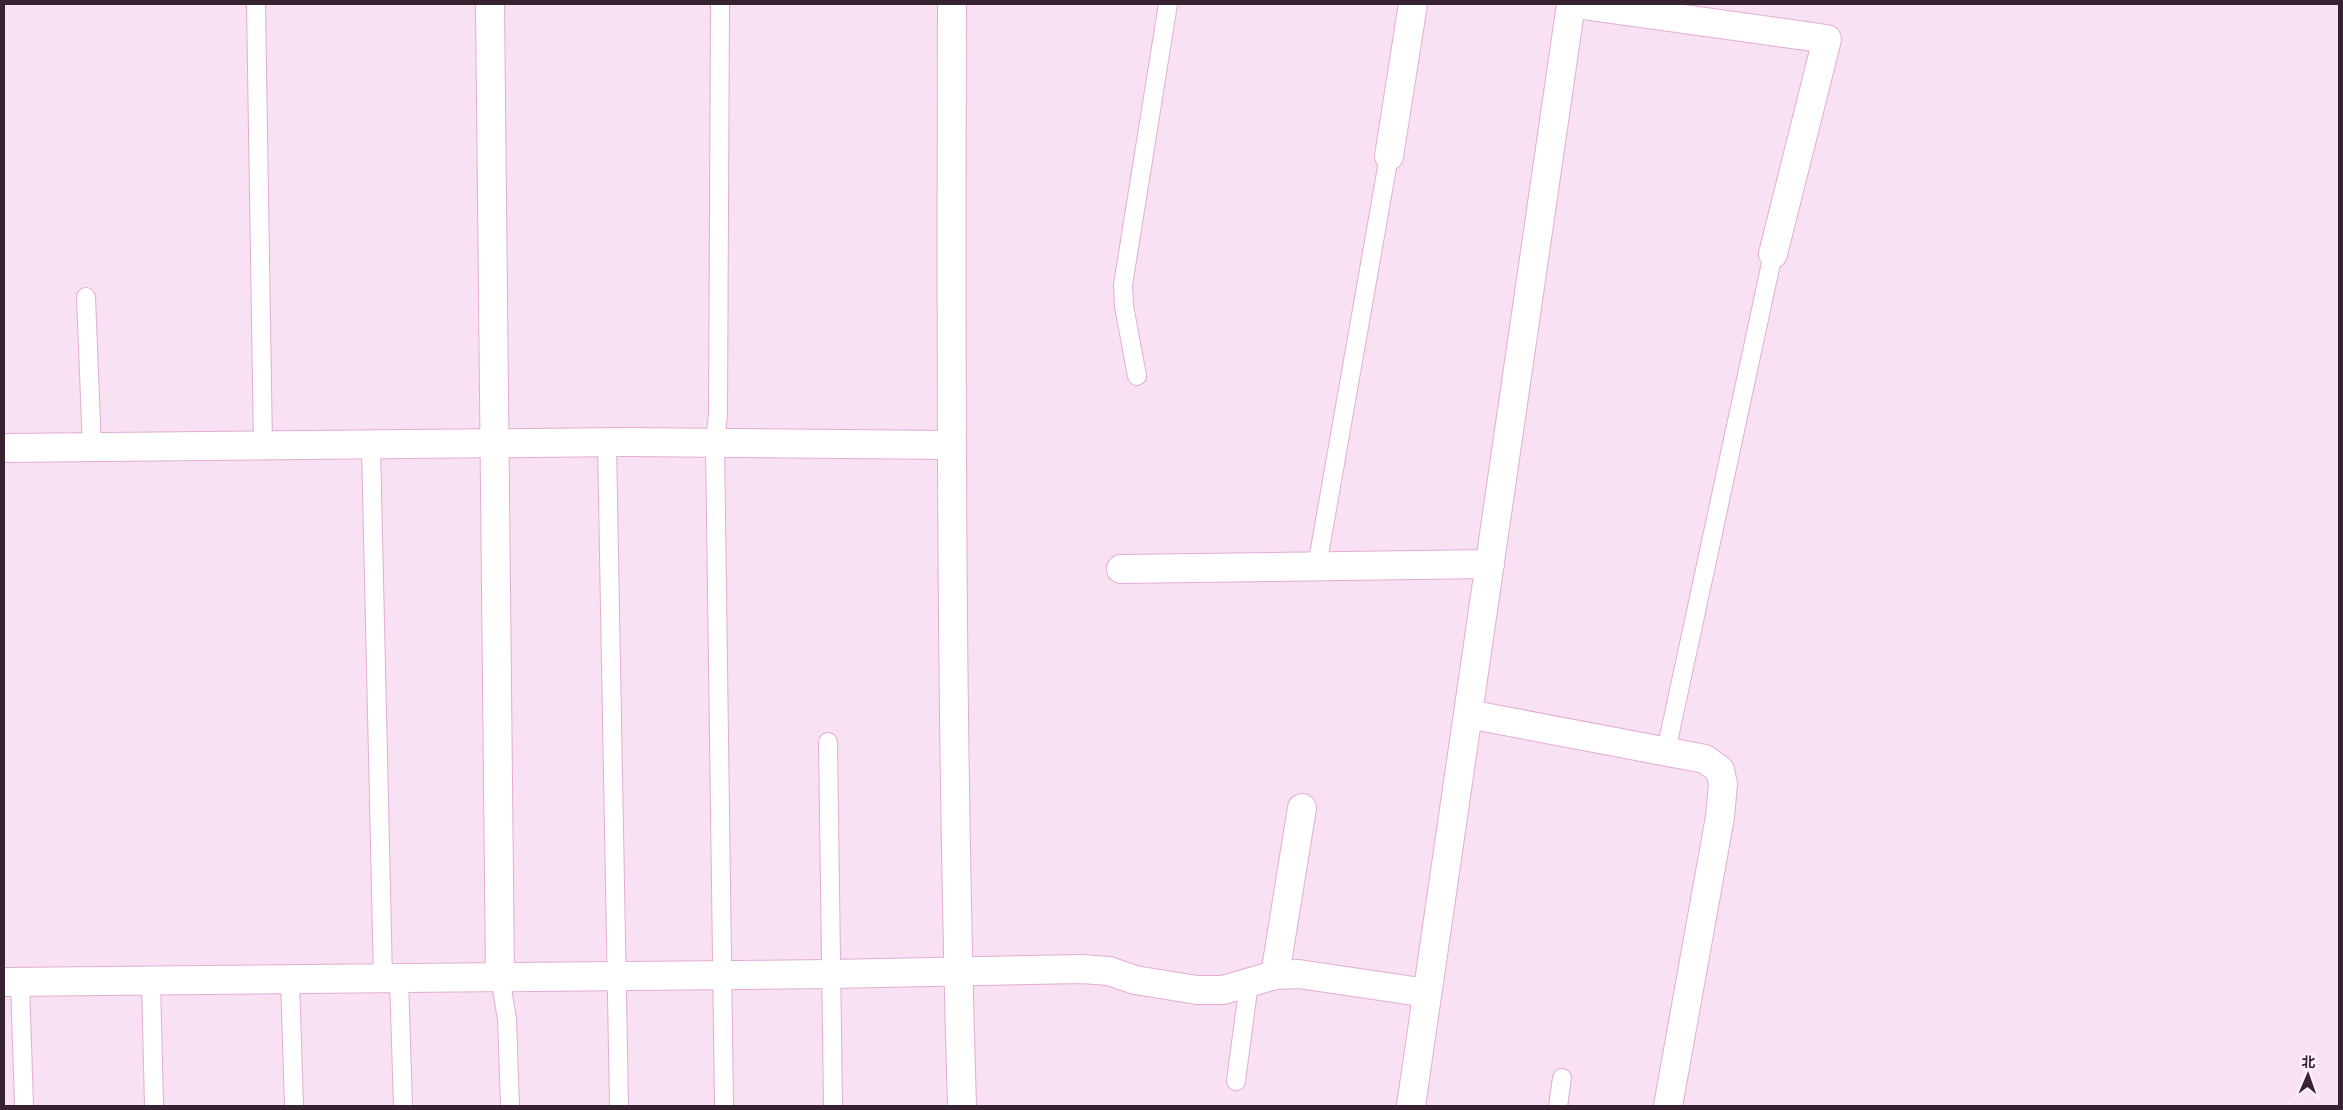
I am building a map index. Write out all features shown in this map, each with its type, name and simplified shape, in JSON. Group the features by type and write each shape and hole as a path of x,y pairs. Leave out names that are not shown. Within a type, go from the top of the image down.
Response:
{"street":[{"path":"490,4 500,977"},
{"path":"952,4 952,445 958,973 962,1106"},
{"path":"1389,156 1413,4"},
{"path":"1411,1106 1573,4 1827,39 1773,254"},
{"path":"4,448 607,443 952,445"},
{"path":"1121,569 1490,564"},
{"path":"1468,714 1705,759 1720,770 1723,784 1720,817 1668,1106"},
{"path":"1275,975 1302,808"},
{"path":"12,982 958,973 1082,969 1109,971 1160,985 1223,990 1275,975 1299,974 1427,993"}],"lane":[{"path":"256,4 262,447"},
{"path":"720,4 718,414 715,443 724,1106"},
{"path":"1137,376 1124,306 1123,285 1168,4"},
{"path":"1317,566 1389,156"},
{"path":"1666,751 1773,254"},
{"path":"86,297 92,448"},
{"path":"607,443 619,1106"},
{"path":"371,446 391,979 402,1106"},
{"path":"828,742 833,1106"},
{"path":"500,977 507,1018 510,1106"},
{"path":"290,980 294,1106"},
{"path":"151,981 154,1106"},
{"path":"12,982 24,1106"},
{"path":"1236,1082 1249,983"},
{"path":"1558,1106 1562,1078"}]}
